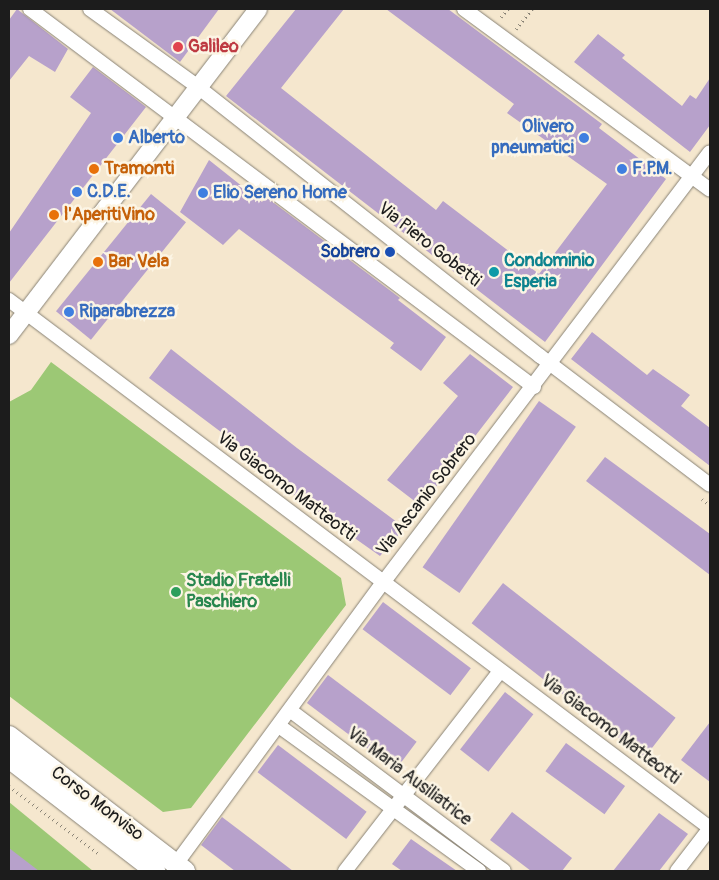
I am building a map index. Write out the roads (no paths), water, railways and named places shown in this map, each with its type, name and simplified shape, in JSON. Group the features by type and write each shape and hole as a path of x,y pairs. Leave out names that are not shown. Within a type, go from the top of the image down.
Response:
{"main road":[{"name":"Corso Monviso","path":"9,736 180,868"},
{"name":"Corso Monviso","path":"9,758 156,871"}],"street":[{"path":"30,9 176,116 534,387"},
{"name":"Via Piero Gobetti","path":"90,9 198,87 551,365 710,484"},
{"path":"9,335 258,9"},
{"path":"464,9 710,190"},
{"name":"Via Ascanio Sobrero","path":"180,868 382,584 551,365 710,152"},
{"name":"Via Giacomo Matteotti","path":"9,300 382,584 710,828"},
{"path":"345,871 500,671"},
{"name":"Via Maria Ausiliatrice","path":"291,711 504,871"},
{"name":"Via Maria Ausiliatrice","path":"280,726 479,871"},
{"path":"677,871 710,828"}],"place":[{"name":"Galileo","path":"178,47"},
{"name":"Alberto","path":"118,138"},
{"name":"Olivero pneumatici","path":"584,138"},
{"name":"Tramonti","path":"94,169"},
{"name":"F.P.M.","path":"622,169"},
{"name":"C.D.E.","path":"77,192"},
{"name":"Elio Sereno Home","path":"203,193"},
{"name":"l'AperitiVino","path":"54,215"},
{"name":"Sobrero","path":"390,252"},
{"name":"Bar Vela","path":"98,262"},
{"name":"Condominio Esperia","path":"494,272"},
{"name":"Riparabrezza","path":"69,312"},
{"name":"Stadio Fratelli Paschiero","path":"176,592"}]}
